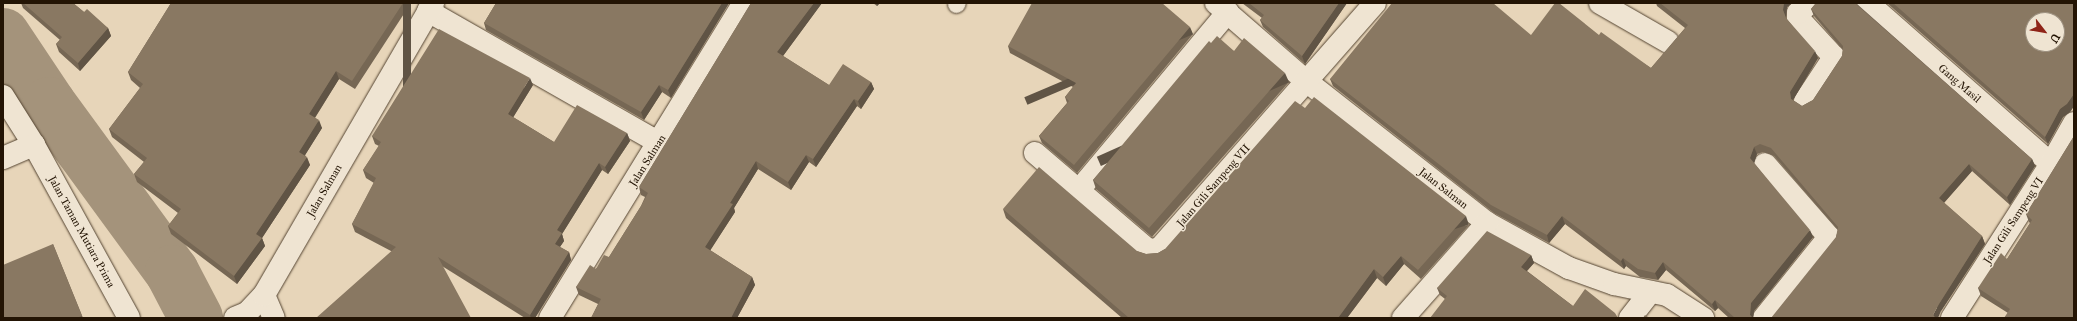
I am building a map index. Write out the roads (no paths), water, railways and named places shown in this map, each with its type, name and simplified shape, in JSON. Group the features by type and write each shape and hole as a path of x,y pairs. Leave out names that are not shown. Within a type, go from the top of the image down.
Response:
{"street":[{"name":"Jalan Salman","path":"550,318 744,3"},
{"name":"Jalan Gili Sampeng VII","path":"1036,153 1148,250 1159,249 1375,3"},
{"path":"1600,3 1668,42"},
{"path":"1804,101 1834,57 1798,18 1798,13 1810,3"},
{"name":"Gang Masil","path":"1868,3 2051,164"},
{"name":"Jalan Salman","path":"264,295 430,7"},
{"path":"430,7 659,142"},
{"name":"Jalan Salman","path":"1222,7 1306,81 1487,223 1569,268 1608,282 1667,295 1703,318"},
{"path":"1079,190 1222,7"},
{"name":"Jalan Taman Mutiara Prima","path":"3,96 34,145 129,318"},
{"name":"Jalan Gili Sampeng VI","path":"1952,318 2051,164 2074,123"},
{"path":"3,158 34,145"},
{"path":"1764,318 1829,237 1765,164"},
{"path":"1403,318 1487,223"},
{"path":"1630,318 1650,292"},
{"path":"241,315 264,295 274,318"}],"waterway":[{"path":"3,35 49,104 172,272 196,318"}]}
